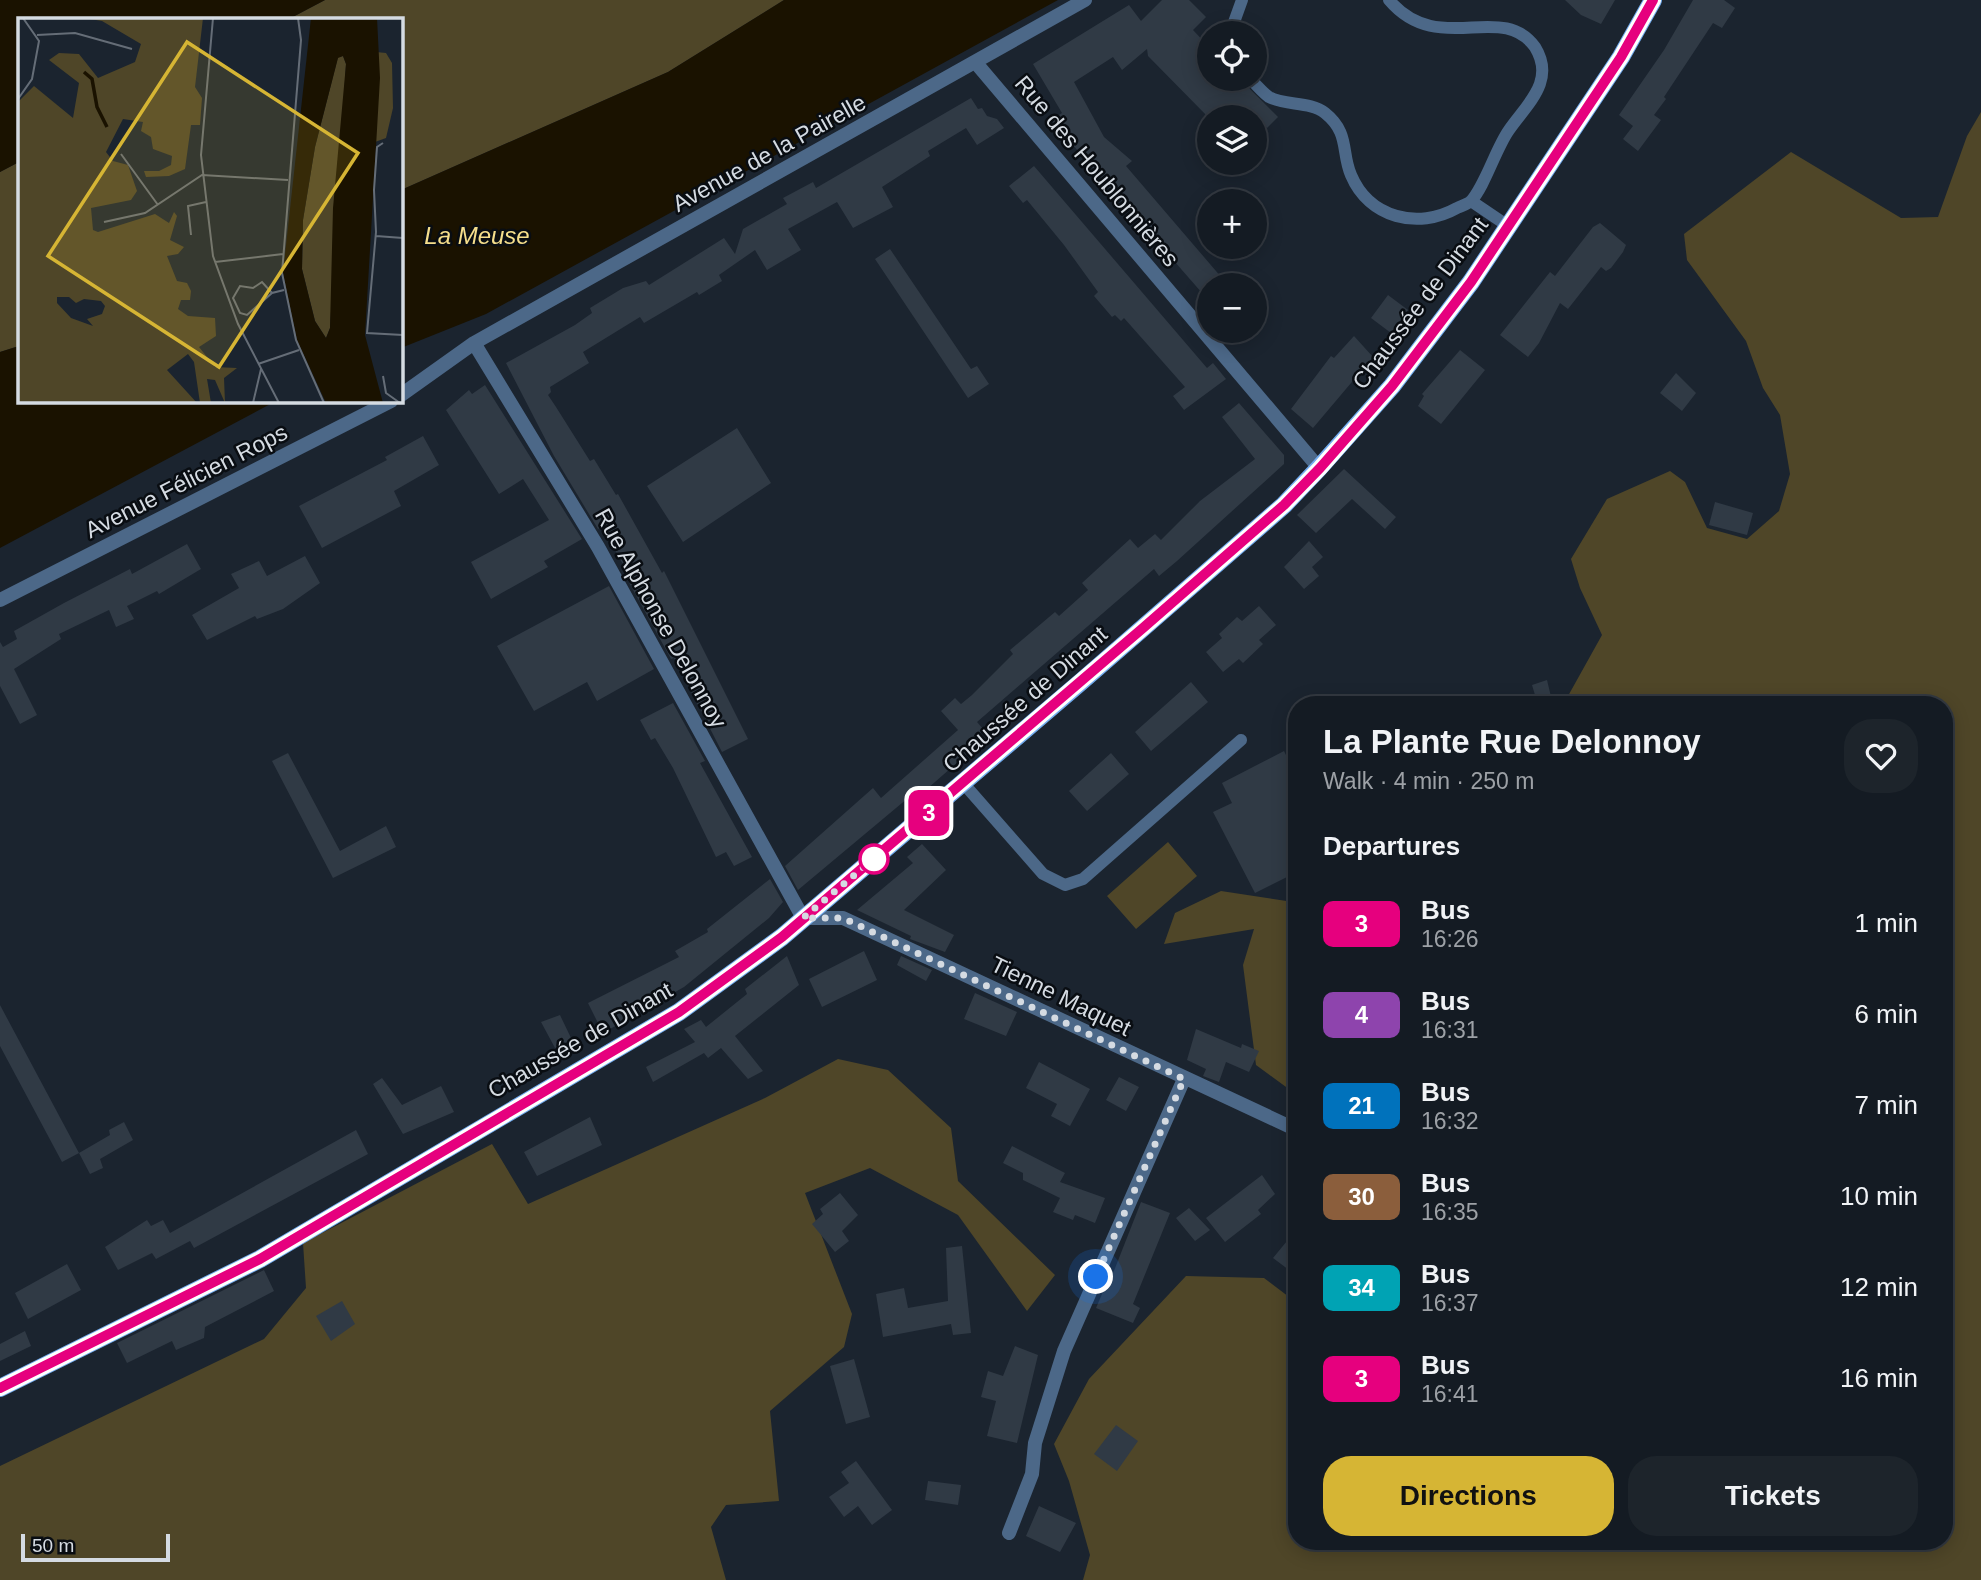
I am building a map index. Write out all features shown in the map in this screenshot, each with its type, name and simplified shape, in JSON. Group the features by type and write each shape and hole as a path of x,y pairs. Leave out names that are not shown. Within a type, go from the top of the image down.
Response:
{"main road":[{"name":"Chaussée de Dinant","path":"0,1388 260,1259 679,1012 782,937 964,784 1274,513 1320,468 1392,386 1471,282 1621,57 1653,0"}],"street":[{"name":"Avenue de la Pairelle","path":"474,343 1085,0"},
{"name":"Rue des Houblonnières","path":"976,63 1320,468"},
{"path":"402,394 474,343"},
{"name":"Rue Alphonse Delonnoy","path":"474,343 598,547 803,918"},
{"name":"Avenue Félicien Rops","path":"0,600 389,402"},
{"name":"Tienne Maquet","path":"803,918 843,918 1288,1126"},
{"path":"1009,1533 1032,1474 1035,1443 1064,1350 1184,1079"}],"lane":[{"path":"1234,21 1242,0"},
{"path":"1263,91 1271,98 1325,112 1345,139 1350,174 1369,204 1399,219 1441,218 1471,201 1501,143 1540,88 1544,64 1527,35 1503,21 1432,26 1401,14 1389,0"},
{"path":"1471,201 1508,226"},
{"path":"964,784 1042,874 1065,885 1083,879 1241,740"}],"shaded area":[{"path":"325,0 784,0 668,72 402,190 402,18 291,18"},
{"path":"1981,112 1981,1580 1083,1580 1090,1555 1069,1481 1054,1444 1089,1379 1186,1276 1264,1278 1288,1296 1288,1550 1953,1550 1953,696 1568,696 1602,635 1580,588 1571,559 1607,499 1670,471 1685,482 1707,528 1747,539 1779,511 1790,474 1780,415 1763,388 1746,341 1687,260 1684,234 1791,152 1901,218 1938,217 1967,136"},
{"path":"18,163 18,346 0,352 0,172"},
{"path":"1168,842 1197,876 1136,929 1107,896"},
{"path":"1221,891 1288,901 1288,1088 1256,1065 1243,965 1254,929 1164,944 1175,913"},
{"path":"838,1059 888,1070 951,1128 958,1181 1055,1275 1027,1311 958,1215 870,1168 805,1193 852,1314 844,1347 770,1411 779,1501 726,1505 711,1527 726,1580 0,1580 0,1466 264,1339 306,1288 303,1243 492,1144 528,1204 765,1098"}],"water":[{"path":"0,0 325,0 291,18 18,18 18,163 0,172"},
{"name":"La Meuse","path":"784,0 1058,0 486,314 402,348 402,190 668,72"},
{"path":"18,346 18,402 274,402 0,548 0,352"}],"building":[{"path":"1162,0 1189,0 1206,17 1197,21 1193,30 1197,34 1197,91 1252,91 1266,105 1197,106 1148,56 1147,49 1122,70 1113,57 1074,82 1104,137 1132,161 1126,166 1197,249 1197,259 1206,259 1218,273 1197,273 1197,287 1051,120 1062,113 1033,64 1129,5 1141,21"},
{"path":"1565,0 1615,0 1601,24 1581,15"},
{"path":"1693,0 1724,0 1735,8 1722,28 1713,23 1664,97 1666,99 1654,115 1661,120 1638,151 1623,139 1633,126 1619,115 1664,50"},
{"path":"971,98 978,109 982,108 987,116 997,119 1004,128 977,145 966,128 928,151 930,156 882,187 893,207 853,228 837,202 788,229 801,250 767,270 755,250 719,275 722,281 699,295 697,292 644,323 640,317 583,352 589,363 550,387 551,392 548,395 590,461 594,459 616,495 618,494 662,573 664,571 748,739 722,752 674,658 671,659 626,577 629,575 602,527 598,529 554,456 506,363 575,325 592,313 590,308 623,288 646,281 649,285 724,238 735,254 743,229 787,204 783,198 813,182 816,188"},
{"path":"1267,106 1278,117 1267,128"},
{"path":"1034,166 1207,368 1213,363 1226,379 1184,410 1173,396 1185,387 1124,318 1121,321 1115,315 1112,317 1094,296 1098,292 1064,245 1027,200 1023,203 1009,186"},
{"path":"1600,223 1626,245 1623,252 1611,268 1606,271 1601,267 1568,309 1560,303 1539,343 1528,357 1500,335 1550,272 1555,276 1593,227"},
{"path":"890,249 971,369 977,366 989,384 968,398 875,259"},
{"path":"1388,295 1408,310 1391,333 1371,318"},
{"path":"1354,336 1373,357 1313,428 1291,409 1331,356 1334,358"},
{"path":"1460,350 1485,370 1441,424 1418,406 1424,396 1422,394"},
{"path":"1676,373 1696,393 1682,411 1660,393"},
{"path":"485,385 582,539 544,561 548,567 491,599 471,562 549,520 523,479 499,494 446,410 469,390 472,394"},
{"path":"1239,403 1284,455 1284,464 1177,561 1159,576 1154,569 977,722 984,730 963,748 967,754 911,803 908,798 798,890 785,866 873,788 881,798 958,730 941,711 955,698 961,704 972,695 1013,654 1010,650 1055,612 1059,616 1088,590 1082,583 1130,539 1138,548 1155,534 1161,540 1200,501 1255,459 1222,417"},
{"path":"737,428 771,483 683,542 647,486"},
{"path":"423,436 439,465 394,491 401,506 322,548 299,506 387,460 385,457"},
{"path":"1344,469 1396,517 1385,529 1352,499 1316,533 1297,515"},
{"path":"1715,502 1753,513 1747,535 1709,525"},
{"path":"1309,541 1323,557 1312,567 1319,576 1304,589 1284,567"},
{"path":"187,544 201,569 159,594 157,591 127,606 134,619 116,627 109,610 59,634 61,639 14,669 37,715 20,724 0,686 0,642 3,647 17,639 14,631 64,603 130,569 132,574"},
{"path":"305,556 320,583 283,609 257,619 255,616 207,640 192,615 239,588 231,574 259,561 267,576"},
{"path":"609,586 654,669 597,701 587,682 534,711 497,646"},
{"path":"1259,606 1276,625 1259,640 1263,644 1243,663 1239,659 1223,672 1206,652 1222,638 1219,634 1237,617 1242,621"},
{"path":"1547,680 1551,696 1535,696 1532,685"},
{"path":"1191,682 1208,702 1151,751 1135,732"},
{"path":"673,703 705,761 700,763 752,857 734,866 726,852 716,857 673,768 655,738 651,740 640,720"},
{"path":"1284,751 1288,759 1288,876 1255,893 1213,812 1232,803 1222,783"},
{"path":"288,753 340,851 386,826 396,847 333,878 272,761"},
{"path":"1111,753 1129,774 1087,811 1069,791"},
{"path":"922,844 946,870 904,910 954,935 945,952 910,939 911,936 857,910 913,863 907,857"},
{"path":"770,879 783,902 769,918 684,987 603,1033 588,1003 679,957 675,951 708,932 707,929"},
{"path":"864,951 877,980 822,1007 809,979"},
{"path":"787,956 799,985 735,1036 763,1071 748,1079 721,1048 708,1058 704,1053 653,1082 646,1067 695,1042 684,1029 701,1020 706,1027 747,994 745,989"},
{"path":"901,956 932,970 926,981 897,965"},
{"path":"975,993 1017,1012 1006,1036 964,1019"},
{"path":"0,1005 79,1153 62,1162 0,1046"},
{"path":"560,1015 572,1040 555,1048 541,1022"},
{"path":"1196,1029 1241,1048 1242,1044 1259,1051 1249,1072 1226,1062 1219,1082 1203,1076 1206,1069 1187,1060"},
{"path":"1039,1062 1090,1089 1070,1126 1051,1116 1057,1104 1026,1088"},
{"path":"1119,1077 1139,1087 1126,1111 1106,1100"},
{"path":"382,1078 402,1105 441,1086 454,1112 403,1134 373,1084"},
{"path":"590,1117 602,1145 537,1176 524,1152"},
{"path":"124,1122 133,1140 100,1159 103,1168 90,1174 79,1153 110,1135 109,1130"},
{"path":"356,1130 368,1154 194,1248 190,1241 156,1259 152,1253 118,1270 105,1247 147,1220 151,1226 163,1220 170,1233"},
{"path":"1012,1146 1065,1173 1060,1182 1105,1198 1095,1223 1075,1215 1073,1220 1053,1212 1060,1198 1023,1180 1023,1173 1003,1163"},
{"path":"1262,1175 1275,1194 1258,1210 1261,1214 1225,1242 1206,1218"},
{"path":"840,1193 858,1215 842,1231 849,1241 835,1252 812,1224 823,1214 820,1209"},
{"path":"1141,1202 1170,1213 1133,1304 1140,1308 1133,1323 1096,1308 1108,1280 1110,1281"},
{"path":"1189,1208 1210,1230 1195,1241 1176,1218"},
{"path":"1287,1241 1288,1242 1288,1269 1273,1258"},
{"path":"962,1246 971,1333 953,1335 951,1324 883,1337 876,1294 904,1288 908,1308 948,1301 946,1248"},
{"path":"67,1264 81,1290 28,1319 15,1293"},
{"path":"264,1270 274,1291 205,1327 204,1338 176,1350 172,1341 127,1363 117,1343"},
{"path":"342,1301 355,1324 331,1341 316,1316"},
{"path":"25,1331 31,1346 0,1361 0,1344"},
{"path":"1015,1346 1038,1355 1017,1443 987,1436 996,1401 981,1397 988,1371 1003,1376"},
{"path":"854,1359 870,1417 846,1424 830,1366"},
{"path":"1116,1425 1138,1441 1117,1471 1094,1454"},
{"path":"856,1461 892,1510 872,1525 858,1506 844,1517 829,1497 849,1483 841,1472"},
{"path":"928,1481 961,1485 958,1505 925,1500"},
{"path":"1039,1506 1076,1523 1060,1552 1026,1536"}],"bus line":[{"name":"3","path":"0,1388 260,1259 679,1012 782,937 964,784 1143,628 1284,505 1320,468 1392,386 1471,282 1621,57 1653,0"}],"route":[{"path":"874,859 883,851 803,918 843,918 1184,1079 1096,1277"}]}
